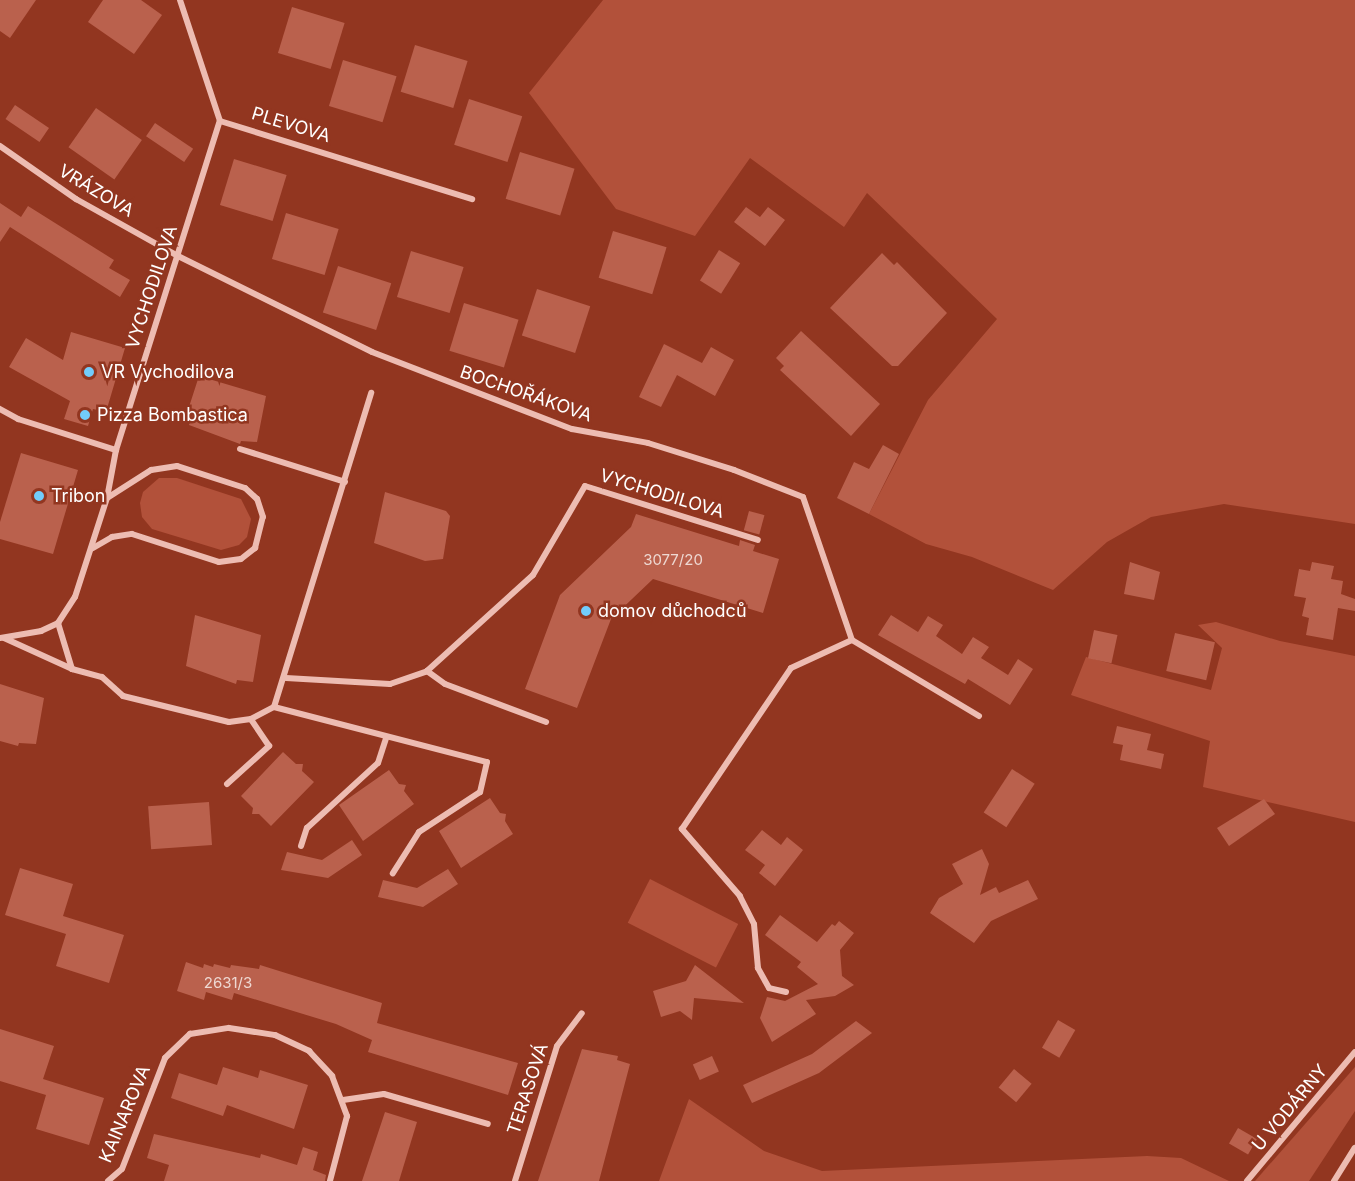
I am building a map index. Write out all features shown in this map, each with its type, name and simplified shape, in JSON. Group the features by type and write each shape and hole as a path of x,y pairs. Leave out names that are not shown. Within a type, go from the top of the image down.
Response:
{"street":[{"path":"180,0 220,121"},
{"name":"PLEVOVA","path":"220,121 472,199"},
{"name":"VYCHODILOVA","path":"58,623 75,597 92,548 107,498 116,450 220,121"},
{"name":"VRÁZOVA","path":"0,146 76,199 178,256"},
{"name":"BOCHOŘÁKOVA","path":"178,256 426,375 572,429 648,443 803,497 852,640"},
{"path":"1,638 72,669 102,677 123,696 229,722 251,720 274,707 286,678 371,393"},
{"path":"0,409 18,419 116,450"},
{"path":"240,449 345,482"},
{"path":"92,548 112,537 132,534 219,562 241,559 255,548 263,517 257,499 245,488 177,466 151,470 107,498"},
{"name":"VYCHODILOVA","path":"286,678 390,684 427,671 533,575 585,486 758,540"},
{"path":"1,638 41,631 58,623 72,669"},
{"path":"786,992 769,988 758,968 754,924 740,896 682,829 791,668 852,640 979,716"},
{"path":"427,671 445,684 546,722"},
{"path":"274,707 386,738 487,762 480,792 419,832 393,873"},
{"path":"227,784 269,746 251,720"},
{"path":"301,846 314,820 378,763 386,738"},
{"name":"TERASOVÁ","path":"515,1181 556,1046 582,1013"},
{"name":"KAINAROVA","path":"108,1181 122,1169 165,1058 190,1034 229,1028 275,1035 309,1051 332,1076 343,1100 347,1116 330,1181"},
{"name":"U VODÁRNY","path":"1247,1181 1355,1052"},
{"path":"343,1100 384,1094 488,1124"},
{"path":"1334,1181 1355,1148"}],"shaded area":[{"path":"603,0 1355,0 1355,524 1224,504 1151,517 1107,542 1053,590 972,557 926,544 869,514 928,400 997,319 867,193 844,227 750,158 695,236 616,209 529,93"},
{"path":"159,478 177,478 241,499 251,519 247,537 239,545 221,550 152,529 142,517 140,503 143,492"},
{"path":"1216,622 1280,641 1355,656 1355,822 1203,787 1210,741 1071,695 1086,657 1211,690 1222,648 1198,625"},
{"path":"650,879 738,924 716,968 628,923"},
{"path":"1355,1067 1355,1111 1309,1181 1255,1181"},
{"path":"689,1099 764,1151 822,1171 1147,1156 1181,1158 1229,1181 659,1181"}],"building":[{"path":"0,0 36,0 10,38 0,31"},
{"path":"103,0 141,0 162,15 134,54 88,22"},
{"path":"292,7 345,23 331,69 278,53"},
{"path":"415,45 468,61 453,108 401,92"},
{"path":"343,60 397,76 383,122 329,106"},
{"path":"469,99 522,116 507,162 454,145"},
{"path":"15,105 49,128 39,142 5,119"},
{"path":"96,108 142,140 114,179 68,147"},
{"path":"155,123 193,149 184,162 146,136"},
{"path":"520,152 575,169 560,216 506,199"},
{"path":"234,159 287,175 273,221 220,205"},
{"path":"0,203 21,217 28,206 114,260 109,268 130,280 120,297 10,227 0,242"},
{"path":"746,207 760,217 768,207 785,220 765,246 734,222"},
{"path":"286,213 339,229 325,275 272,259"},
{"path":"613,231 667,247 652,294 599,278"},
{"path":"719,250 740,263 721,294 700,281"},
{"path":"411,251 464,267 450,313 397,297"},
{"path":"882,253 894,265 897,262 947,313 898,366 892,366 830,308"},
{"path":"338,266 391,283 376,330 323,313"},
{"path":"537,289 590,306 575,353 522,336"},
{"path":"464,303 519,320 504,367 449,351"},
{"path":"801,331 880,404 851,436 780,370 784,366 776,358"},
{"name":"VR Vychodilova","path":"71,332 125,348 106,412 93,409 88,426 64,419 70,401 9,367 26,338 63,360"},
{"path":"664,344 702,363 711,347 734,360 715,396 677,375 661,407 639,397"},
{"path":"199,376 266,396 257,442 241,441 240,444 189,425 193,412 188,410"},
{"path":"883,445 899,454 869,514 837,498 854,462 869,469"},
{"name":"Tribon","path":"21,453 78,470 53,554 0,539 0,522"},
{"path":"385,492 446,511 450,516 443,559 425,561 374,543"},
{"path":"749,511 764,515 759,534 744,530"},
{"name":"domov důchodců","path":"636,514 739,546 740,540 755,545 753,551 779,559 763,613 653,579 611,619 577,708 525,689 560,595 631,527"},
{"path":"1130,562 1160,572 1154,600 1124,594"},
{"path":"1312,562 1334,566 1331,579 1343,581 1341,594 1355,599 1355,611 1338,608 1333,640 1306,635 1309,618 1302,616 1306,598 1294,596 1299,569 1310,571"},
{"path":"195,615 261,635 253,682 237,680 236,684 186,666"},
{"path":"891,615 918,632 928,616 943,625 936,636 962,654 973,637 989,647 981,658 1008,675 1018,659 1033,669 1010,705 968,679 965,684 878,635"},
{"path":"1094,630 1117,635 1111,663 1088,658"},
{"path":"1175,633 1215,642 1206,680 1166,671"},
{"path":"0,684 44,698 36,744 19,743 18,746 0,741"},
{"path":"1117,726 1151,734 1147,750 1164,754 1161,769 1120,760 1123,745 1113,743"},
{"path":"283,752 296,764 303,764 302,771 314,782 271,826 259,814 252,814 253,808 241,796"},
{"path":"1012,769 1035,784 1006,827 984,813"},
{"path":"389,770 399,784 406,785 404,791 414,804 363,841 339,805"},
{"path":"490,798 500,813 506,814 505,821 513,834 461,868 439,831"},
{"path":"1264,799 1275,814 1229,846 1217,828"},
{"path":"209,802 212,845 151,849 148,806"},
{"path":"762,830 781,845 787,837 803,850 775,886 759,873 765,865 745,850"},
{"path":"352,840 362,855 328,878 281,870 287,852 322,860"},
{"path":"982,849 989,864 980,895 996,887 999,893 1028,880 1038,899 991,921 974,943 930,913 939,898 963,884 952,864"},
{"path":"20,868 73,884 63,916 124,935 109,983 56,966 66,934 5,915"},
{"path":"448,869 458,884 423,907 378,897 383,880 417,888"},
{"path":"780,915 817,942 832,924 835,926 839,921 854,933 840,950 842,976 854,985 835,996 806,1000 816,1014 772,1042 760,1018 767,997 785,1001 818,984 797,967 801,962 765,935"},
{"path":"186,962 203,968 204,964 213,967 214,964 230,968 231,965 259,969 260,965 382,1003 377,1023 518,1063 508,1095 368,1052 372,1040 336,1024 234,993 232,1000 206,992 204,1000 177,991"},
{"path":"695,965 744,1003 694,998 692,1020 680,1011 661,1017 653,991 686,981"},
{"path":"1058,1020 1075,1030 1059,1058 1042,1048"},
{"path":"856,1021 872,1033 819,1073 752,1103 743,1085 812,1054"},
{"path":"0,1029 54,1046 43,1079 104,1098 89,1145 36,1129 46,1095 0,1081"},
{"path":"582,1049 618,1056 617,1060 630,1064 599,1181 538,1181"},
{"path":"712,1056 719,1072 700,1080 693,1065"},
{"path":"223,1067 258,1078 260,1070 308,1085 294,1129 227,1105 223,1116 171,1098 179,1073 217,1085"},
{"path":"1014,1069 1032,1084 1016,1102 999,1087"},
{"path":"385,1112 417,1122 399,1181 362,1181"},
{"path":"1238,1128 1257,1139 1248,1155 1229,1144"},
{"path":"154,1134 260,1158 261,1154 297,1165 303,1147 318,1152 313,1170 326,1175 325,1181 164,1181 169,1165 147,1158"}],"place":[{"name":"VR Vychodilova","path":"89,372"},
{"name":"Pizza Bombastica","path":"85,415"},
{"name":"Tribon","path":"39,496"},
{"name":"domov důchodců","path":"586,611"}]}
